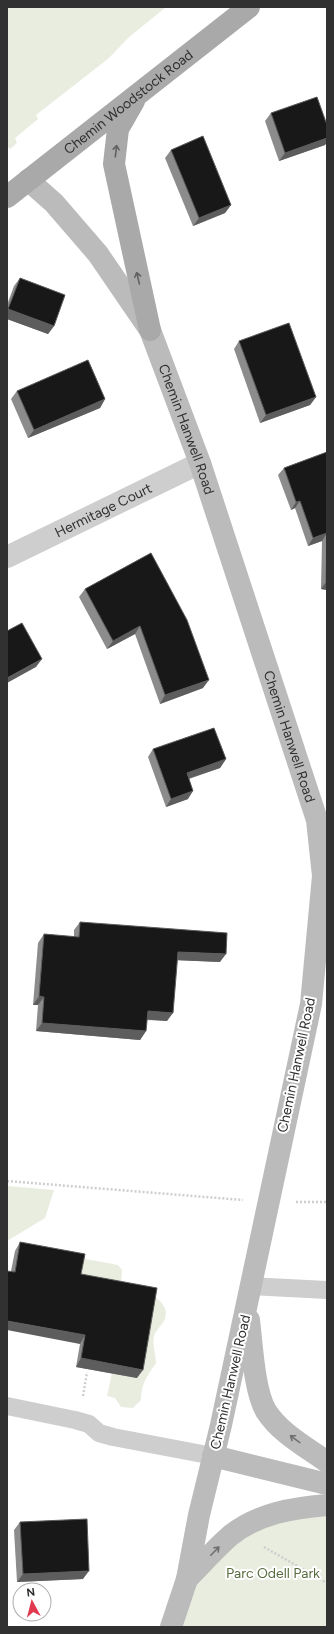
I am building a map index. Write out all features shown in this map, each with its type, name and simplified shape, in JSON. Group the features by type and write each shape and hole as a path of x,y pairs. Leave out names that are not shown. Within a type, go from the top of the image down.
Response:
{"main road":[{"name":"Chemin Woodstock Road","path":"7,197 248,7"},
{"path":"138,93 118,129 114,164 150,330"},
{"name":"Chemin Hanwell Road","path":"28,180 54,203 98,254 150,330 200,463 322,818 323,876 311,1004 267,1203 249,1295 213,1456 198,1515 187,1578 171,1627"},
{"path":"249,1295 256,1377 265,1409 274,1422 327,1462"},
{"path":"213,1456 327,1484"},
{"path":"187,1578 231,1535 247,1525 273,1513 294,1508 327,1505"}],"street":[{"name":"Hermitage Court","path":"7,557 200,463"}],"lane":[{"path":"249,1295 327,1290"},
{"path":"7,1406 89,1424 99,1433 112,1437 213,1456"}],"path":[{"path":"7,1181 237,1200"},
{"path":"306,1202 327,1202"},
{"path":"83,1396 87,1372"},
{"path":"258,1544 327,1583"}],"green space":[{"path":"7,7 166,7 128,38 109,58 36,115 38,119 15,138 17,143 10,149 7,146"},
{"path":"7,1186 54,1190 45,1218 7,1241"},
{"path":"69,1256 118,1265 122,1270 121,1284 152,1295 164,1306 166,1313 164,1321 154,1336 153,1343 156,1363 143,1385 141,1400 133,1408 121,1407 115,1398 107,1396 112,1373 137,1378 89,1295"},
{"name":"Parc Odell Park","path":"327,1505 327,1627 171,1627 187,1579 231,1535"}],"building":[{"path":"317,97 327,125 327,138 285,153 271,113"},
{"path":"203,136 231,205 199,218 171,150"},
{"path":"20,278 65,295 54,326 8,309"},
{"path":"289,323 316,397 266,415 239,341"},
{"path":"88,360 105,399 34,430 17,391"},
{"path":"327,452 327,533 313,538 300,501 296,502 284,468"},
{"path":"327,533 327,582 326,582"},
{"path":"151,553 187,620 209,680 165,695 140,626 113,641 85,589"},
{"path":"22,623 42,659 7,678 7,631"},
{"path":"214,728 226,759 187,773 193,791 171,799 153,749"},
{"path":"80,922 227,933 226,954 178,952 173,1013 148,1011 146,1031 42,1023 44,997 39,996 44,934 79,937"},
{"path":"20,1242 85,1254 81,1274 157,1288 143,1370 81,1358 85,1335 7,1321 7,1271 15,1272"},
{"path":"87,1519 89,1571 23,1574 20,1522"}]}
